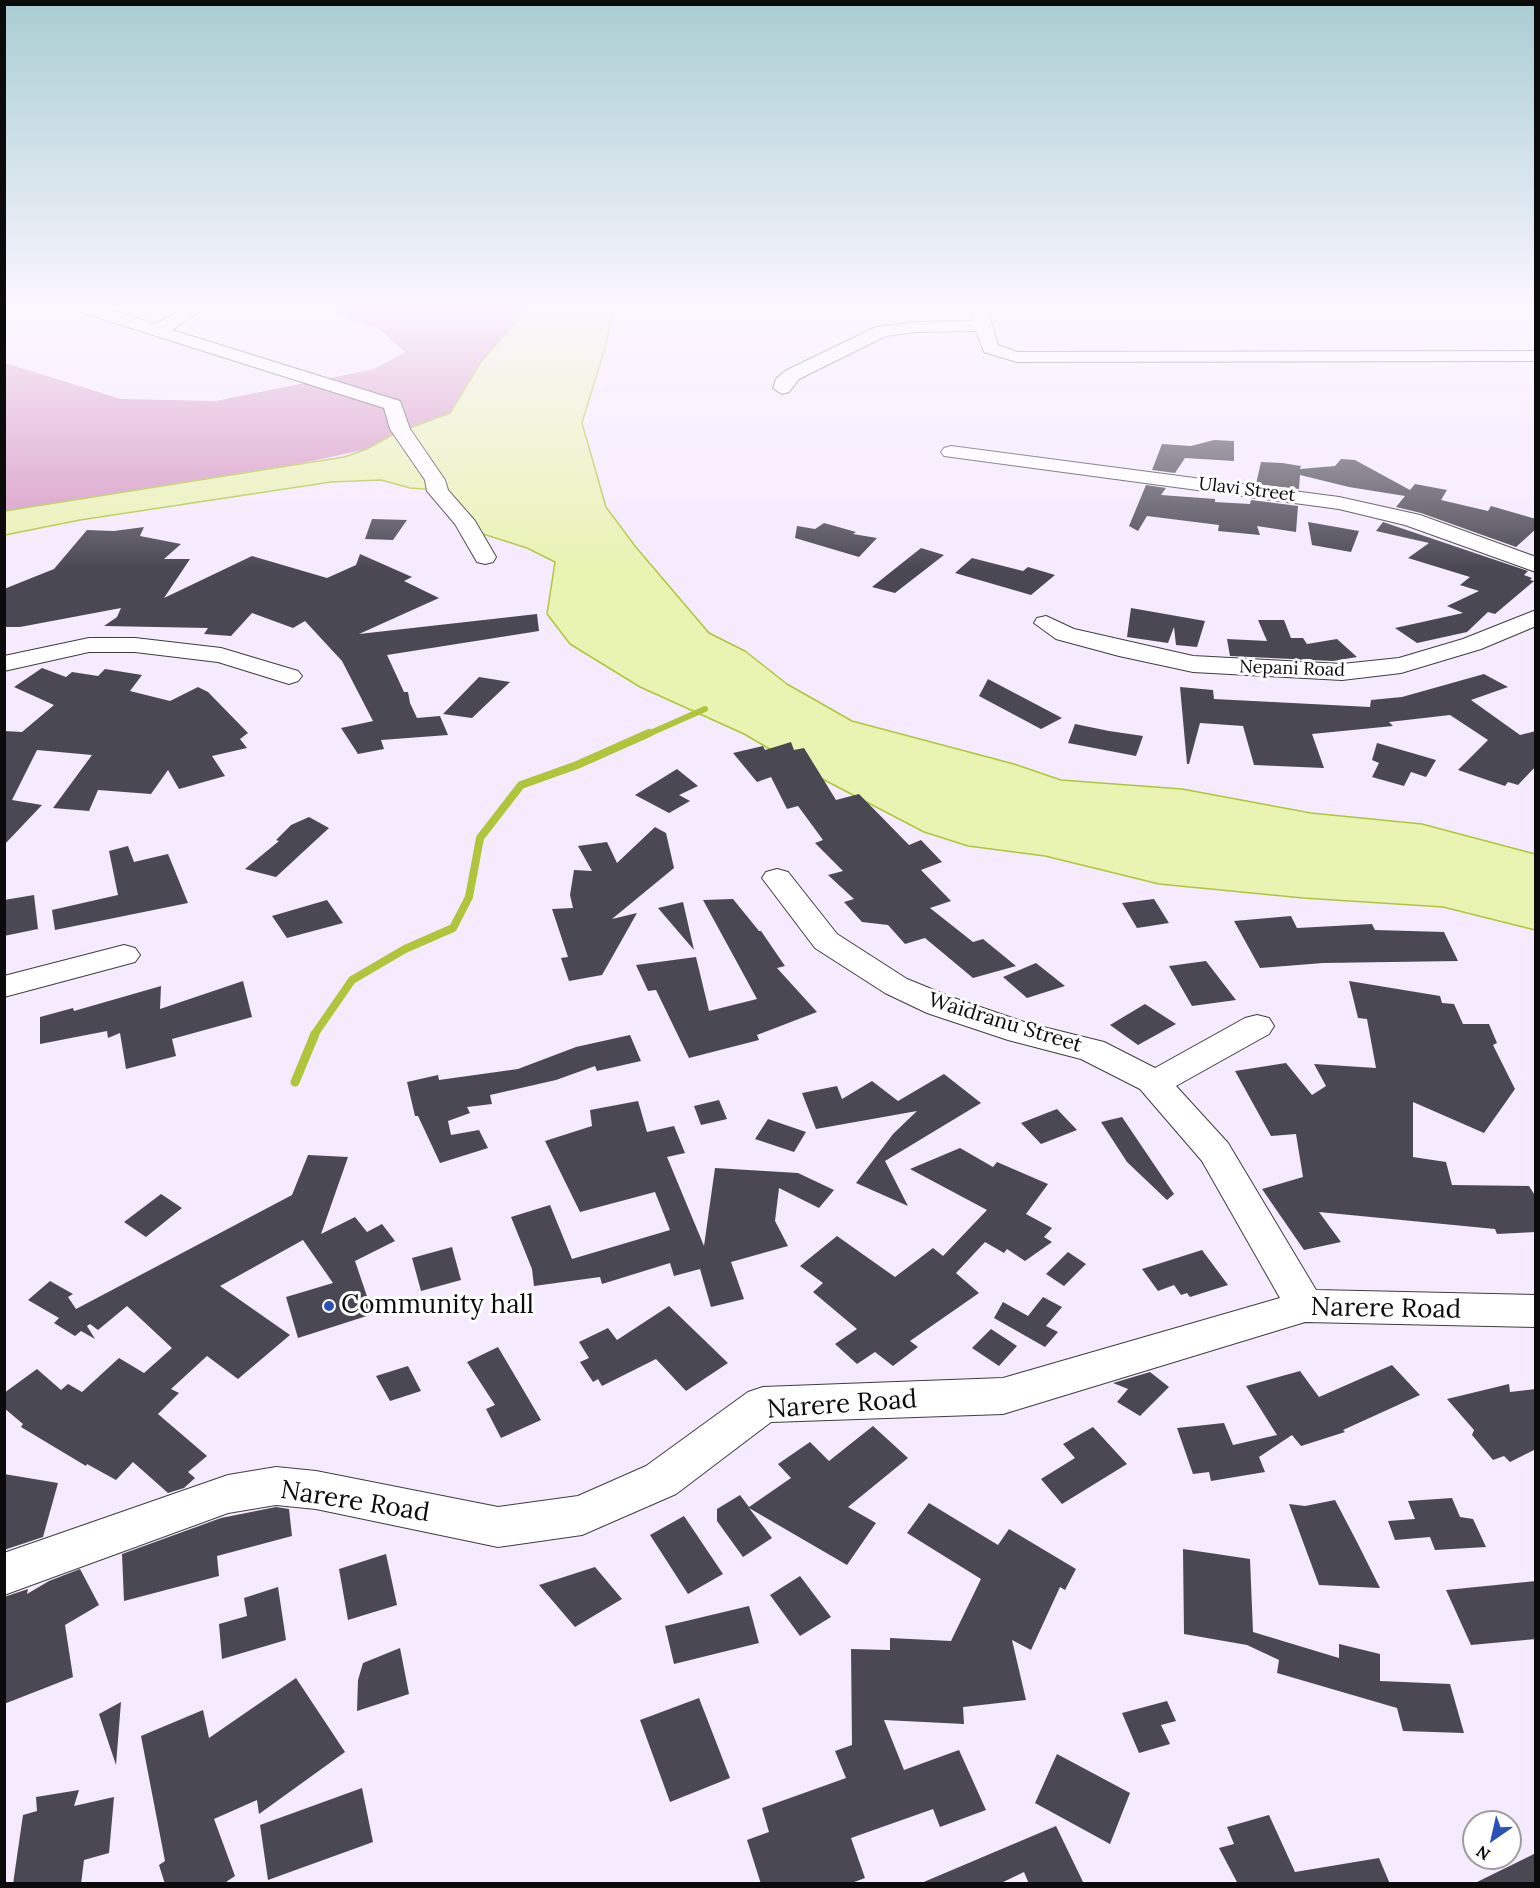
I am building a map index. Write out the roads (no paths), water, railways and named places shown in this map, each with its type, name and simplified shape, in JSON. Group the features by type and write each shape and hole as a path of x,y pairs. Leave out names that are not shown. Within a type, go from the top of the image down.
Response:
{"street":[{"path":"359,394 393,405 400,429 435,480 438,491 464,521 485,557"},
{"name":"Ulavi Street","path":"951,452 1339,502 1412,520 1536,565"},
{"name":"Nepani Road","path":"1046,623 1065,634 1119,649 1193,664 1342,672 1401,665 1472,645 1536,617"},
{"path":"4,664 88,645 135,645 221,655 289,676"},
{"name":"Waidranu Street","path":"777,878 826,941 896,986 939,1005 1020,1032 1092,1050 1152,1081"},
{"path":"4,987 124,954"},
{"path":"1257,1026 1173,1075 1152,1081 1215,1152 1305,1306"},
{"name":"Narere Road","path":"4,1574 228,1494 276,1486 316,1490 498,1527 582,1515 661,1480 763,1405 1003,1396 1305,1306 1536,1311"}],"waterway":[{"path":"646,735 705,709"},
{"path":"314,1035 352,980 405,949 453,928 469,897 480,838 521,785 577,765 649,733"},
{"path":"295,1082 315,1034"}],"place":[{"name":"Community hall","path":"329,1306"}]}
